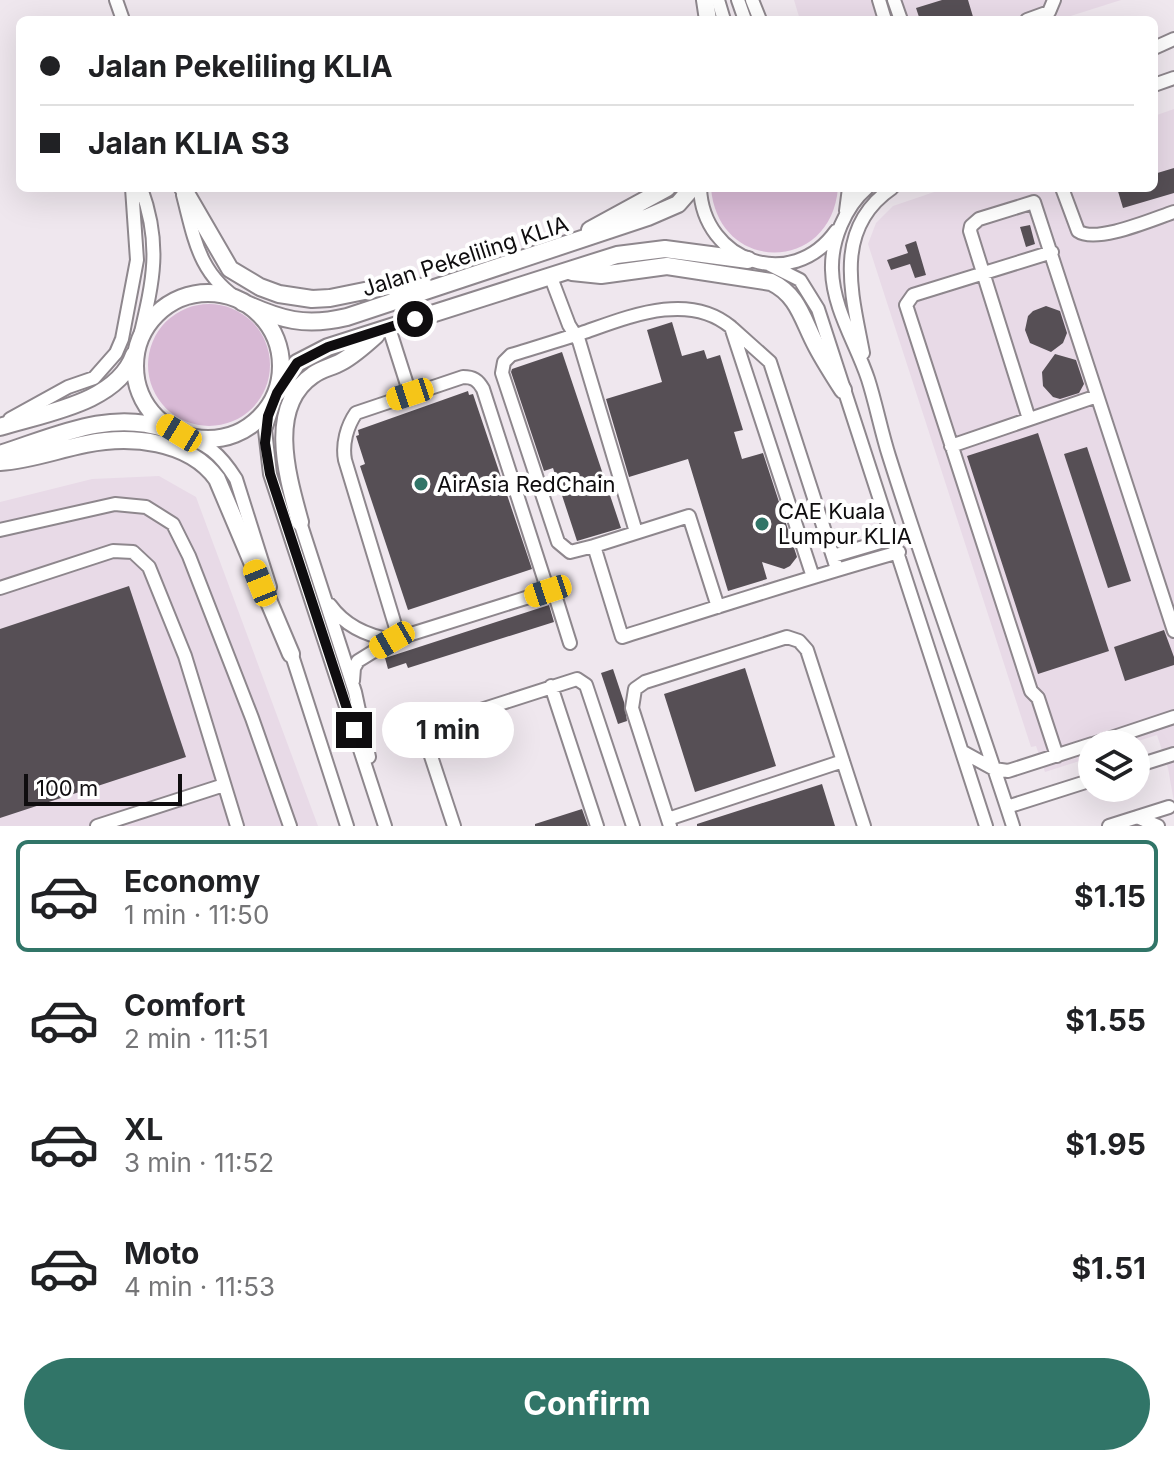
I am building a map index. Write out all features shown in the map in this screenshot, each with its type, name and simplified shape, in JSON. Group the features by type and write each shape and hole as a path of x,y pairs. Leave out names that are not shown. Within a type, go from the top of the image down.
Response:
{"main road":[{"path":"184,192 230,269 260,287 312,299 389,286 443,287"},
{"path":"562,247 659,192"},
{"name":"Jalan Pekeliling KLIA","path":"0,426 103,392 124,376 147,326 180,299 200,294 222,295 284,319 317,322 347,317 667,210 678,204 688,192"},
{"name":"Jalan Pekeliling KLIA","path":"0,454 98,423 143,422 202,439 226,437 248,428 265,413 297,363 309,355 384,329 556,273 647,250 690,251 748,260"},
{"path":"556,273 601,275 667,266 771,282 782,287 797,304 817,347 843,390"},
{"path":"242,302 259,314 272,331 280,351 281,372 277,393"},
{"path":"300,522 289,483 284,448 291,404 296,393 312,375 352,355 384,329"},
{"path":"138,345 135,371 142,397 151,412 179,433"},
{"path":"0,462 32,459 83,445 120,441 156,444 199,460 217,479 291,654"}],"street":[{"path":"1038,16 1049,12 1054,0"},
{"path":"0,426 68,387 94,378 116,353 125,325 137,260 132,192"},
{"path":"138,345 153,277 155,242 142,192"},
{"path":"183,192 199,255 207,271 218,285 242,302"},
{"name":"Jalan Pekeliling KLIA","path":"700,192 701,205 710,228 726,247 748,260 770,265 809,257 821,249 842,224"},
{"path":"849,192 833,253 833,284 839,307 868,378"},
{"path":"842,224 853,203 863,192"},
{"path":"888,192 865,213 851,254 851,285 868,378 889,454 1013,826"},
{"path":"1031,192 1174,631"},
{"path":"1063,192 1078,231 1088,236 1105,234 1174,212"},
{"path":"1029,419 971,236 971,226 979,219 1034,202"},
{"path":"1052,252 913,295 907,301 907,310 1031,691 1038,698 1057,756"},
{"path":"770,265 800,280 813,297 899,552 986,826"},
{"path":"556,273 636,532"},
{"path":"718,607 689,516 570,552 558,542 502,367 511,355 663,309 697,311 718,318 770,362 835,563"},
{"path":"731,327 813,577"},
{"path":"384,329 410,394"},
{"path":"395,639 343,451 350,424 356,413 463,377 480,383 548,591 555,595 570,643"},
{"path":"277,393 265,430 270,474 385,826"},
{"path":"951,446 1097,396"},
{"path":"179,433 216,451 236,479 347,826"},
{"path":"0,530 115,504 146,507 173,524 189,556 252,718 290,826"},
{"path":"300,522 355,692"},
{"path":"594,546 622,637 813,577 835,563 894,538"},
{"path":"0,588 113,551 133,552 142,558 149,567 185,656 237,826"},
{"path":"835,563 899,552"},
{"path":"321,588 343,619 366,634 395,639"},
{"path":"373,788 352,675 358,661 395,639 548,591"},
{"path":"843,761 669,822 631,702 639,685 781,638 794,638 807,650 843,761 864,826"},
{"path":"454,826 426,741 428,729 434,723 577,679 586,685 633,826"},
{"path":"551,686 597,826"},
{"path":"1135,730 1174,717"},
{"path":"963,752 994,769 1008,771 1078,749"},
{"path":"1150,762 1174,754"},
{"path":"1007,807 1078,784"},
{"path":"97,826 224,785"},
{"path":"1109,826 1169,807"},
{"path":"1137,817 1158,826"}],"shaded area":[{"path":"794,0 1121,0 1071,16 799,16"},
{"path":"1174,109 1174,802 1168,768 1157,735 1150,737 1150,730 1078,730 1078,761 1045,772 1036,746 1031,747 868,244 876,223 893,206 934,192 1158,192 1158,115"},
{"path":"712,192 837,192 831,216 816,236 797,248 774,252 752,248 733,236 718,216"},
{"path":"209,304 232,309 252,322 265,342 270,365 265,388 252,408 232,421 209,426 186,421 166,408 153,388 148,365 153,342 166,322 186,309"},
{"path":"159,476 196,497 318,826 0,826 0,502 92,479"}],"building":[{"path":"942,0 968,0 973,16 919,16 916,8"},
{"path":"1174,168 1174,193 1123,208 1118,192 1158,192 1158,173"},
{"path":"1030,225 1035,244 1026,247 1020,227"},
{"path":"916,241 926,275 915,278 910,264 891,270 887,260 908,253 905,245"},
{"path":"1046,306 1060,311 1067,333 1063,343 1051,352 1030,343 1025,330 1028,316"},
{"path":"672,322 682,356 704,350 707,359 720,355 743,430 734,432 742,459 763,453 797,557 784,569 762,562 767,579 728,591 688,459 629,477 606,399 662,382 647,330"},
{"path":"562,352 621,528 577,541 553,468 544,471 511,372 512,369"},
{"path":"1055,354 1076,360 1084,384 1079,393 1060,399 1053,397 1043,386 1042,372"},
{"path":"468,391 469,395 473,394 532,569 408,610 360,466 365,464 356,436 359,435 358,430"},
{"path":"1038,433 1109,651 1038,674 967,456"},
{"path":"1087,447 1131,581 1108,588 1064,454"},
{"path":"129,586 186,757 0,818 0,629"},
{"path":"549,605 554,622 408,668 406,663 388,669 385,658"},
{"path":"1164,630 1174,665 1125,681 1114,647"},
{"path":"745,668 776,766 695,792 664,694"},
{"path":"613,669 627,721 618,724 601,673"},
{"path":"822,784 835,826 697,826 697,824"},
{"path":"582,809 588,826 535,826 535,824"}],"place":[{"name":"AirAsia RedChain","path":"421,484"},
{"name":"CAE Kuala Lumpur KLIA","path":"762,524"}],"route":[{"path":"354,730 270,474 265,430 277,393 297,363 328,347 415,319"}]}
